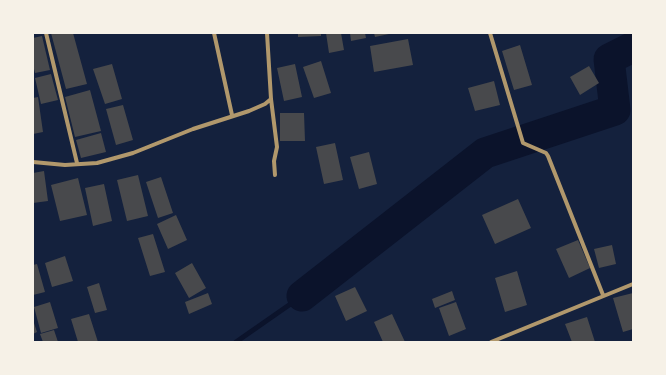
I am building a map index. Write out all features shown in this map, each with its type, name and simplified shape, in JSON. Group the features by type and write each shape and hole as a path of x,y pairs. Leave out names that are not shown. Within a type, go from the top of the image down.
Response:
{"street":[{"path":"46,33 78,163"},
{"path":"214,33 232,115"},
{"path":"267,33 271,100 277,147 274,161 275,175"},
{"path":"490,33 522,141 546,153 548,156 603,295"},
{"path":"33,162 65,164 96,162 133,153 232,115 249,111 271,100"},
{"path":"491,342 633,284"}],"building":[{"path":"51,33 73,33 87,84 66,89"},
{"path":"298,33 321,33 321,36 298,37"},
{"path":"326,33 341,33 344,50 329,53"},
{"path":"350,33 365,33 366,38 351,41"},
{"path":"374,33 389,33 389,34 375,37"},
{"path":"42,36 50,70 35,73 33,65 33,38"},
{"path":"408,39 413,65 374,72 370,46"},
{"path":"520,45 532,85 514,90 502,51"},
{"path":"321,61 331,93 314,98 303,67"},
{"path":"112,64 122,99 105,104 93,69"},
{"path":"295,64 302,97 284,101 277,68"},
{"path":"589,66 599,83 580,95 570,77"},
{"path":"51,74 58,100 41,104 35,78"},
{"path":"494,81 500,105 475,111 468,88"},
{"path":"90,90 101,131 75,137 65,97"},
{"path":"38,97 43,132 33,134 33,98"},
{"path":"123,105 133,140 116,145 106,109"},
{"path":"280,113 304,113 305,141 280,141"},
{"path":"101,133 106,152 81,158 76,140"},
{"path":"335,143 343,180 324,184 316,147"},
{"path":"369,152 377,184 359,189 350,157"},
{"path":"44,171 48,201 33,203 33,173"},
{"path":"138,175 148,216 127,221 117,180"},
{"path":"161,177 173,213 158,218 146,182"},
{"path":"78,178 87,215 60,221 51,185"},
{"path":"104,184 112,221 93,226 85,188"},
{"path":"518,199 531,228 495,244 482,215"},
{"path":"176,215 187,240 168,249 157,224"},
{"path":"153,234 165,272 150,276 138,238"},
{"path":"578,240 590,268 569,278 556,249"},
{"path":"612,245 616,264 599,268 594,249"},
{"path":"65,256 73,281 52,287 45,263"},
{"path":"192,263 206,288 189,298 175,273"},
{"path":"37,264 45,292 33,295 33,265"},
{"path":"517,271 527,305 505,312 495,278"},
{"path":"99,283 107,310 95,313 87,287"},
{"path":"355,287 367,311 346,321 335,296"},
{"path":"452,291 455,300 435,308 432,299"},
{"path":"208,293 212,304 189,314 185,302"},
{"path":"633,293 633,329 623,332 613,298"},
{"path":"50,302 58,328 41,333 34,307"},
{"path":"456,302 466,329 449,336 439,308"},
{"path":"89,314 98,342 78,342 71,319"},
{"path":"392,314 405,342 383,342 374,322"},
{"path":"587,317 595,342 572,342 565,324"},
{"path":"33,320 37,332 33,334"},
{"path":"54,330 58,342 43,342 40,334"}],"waterway":[{"path":"302,296 485,153 615,110 609,59 633,47"},
{"path":"236,342 302,296"}]}
